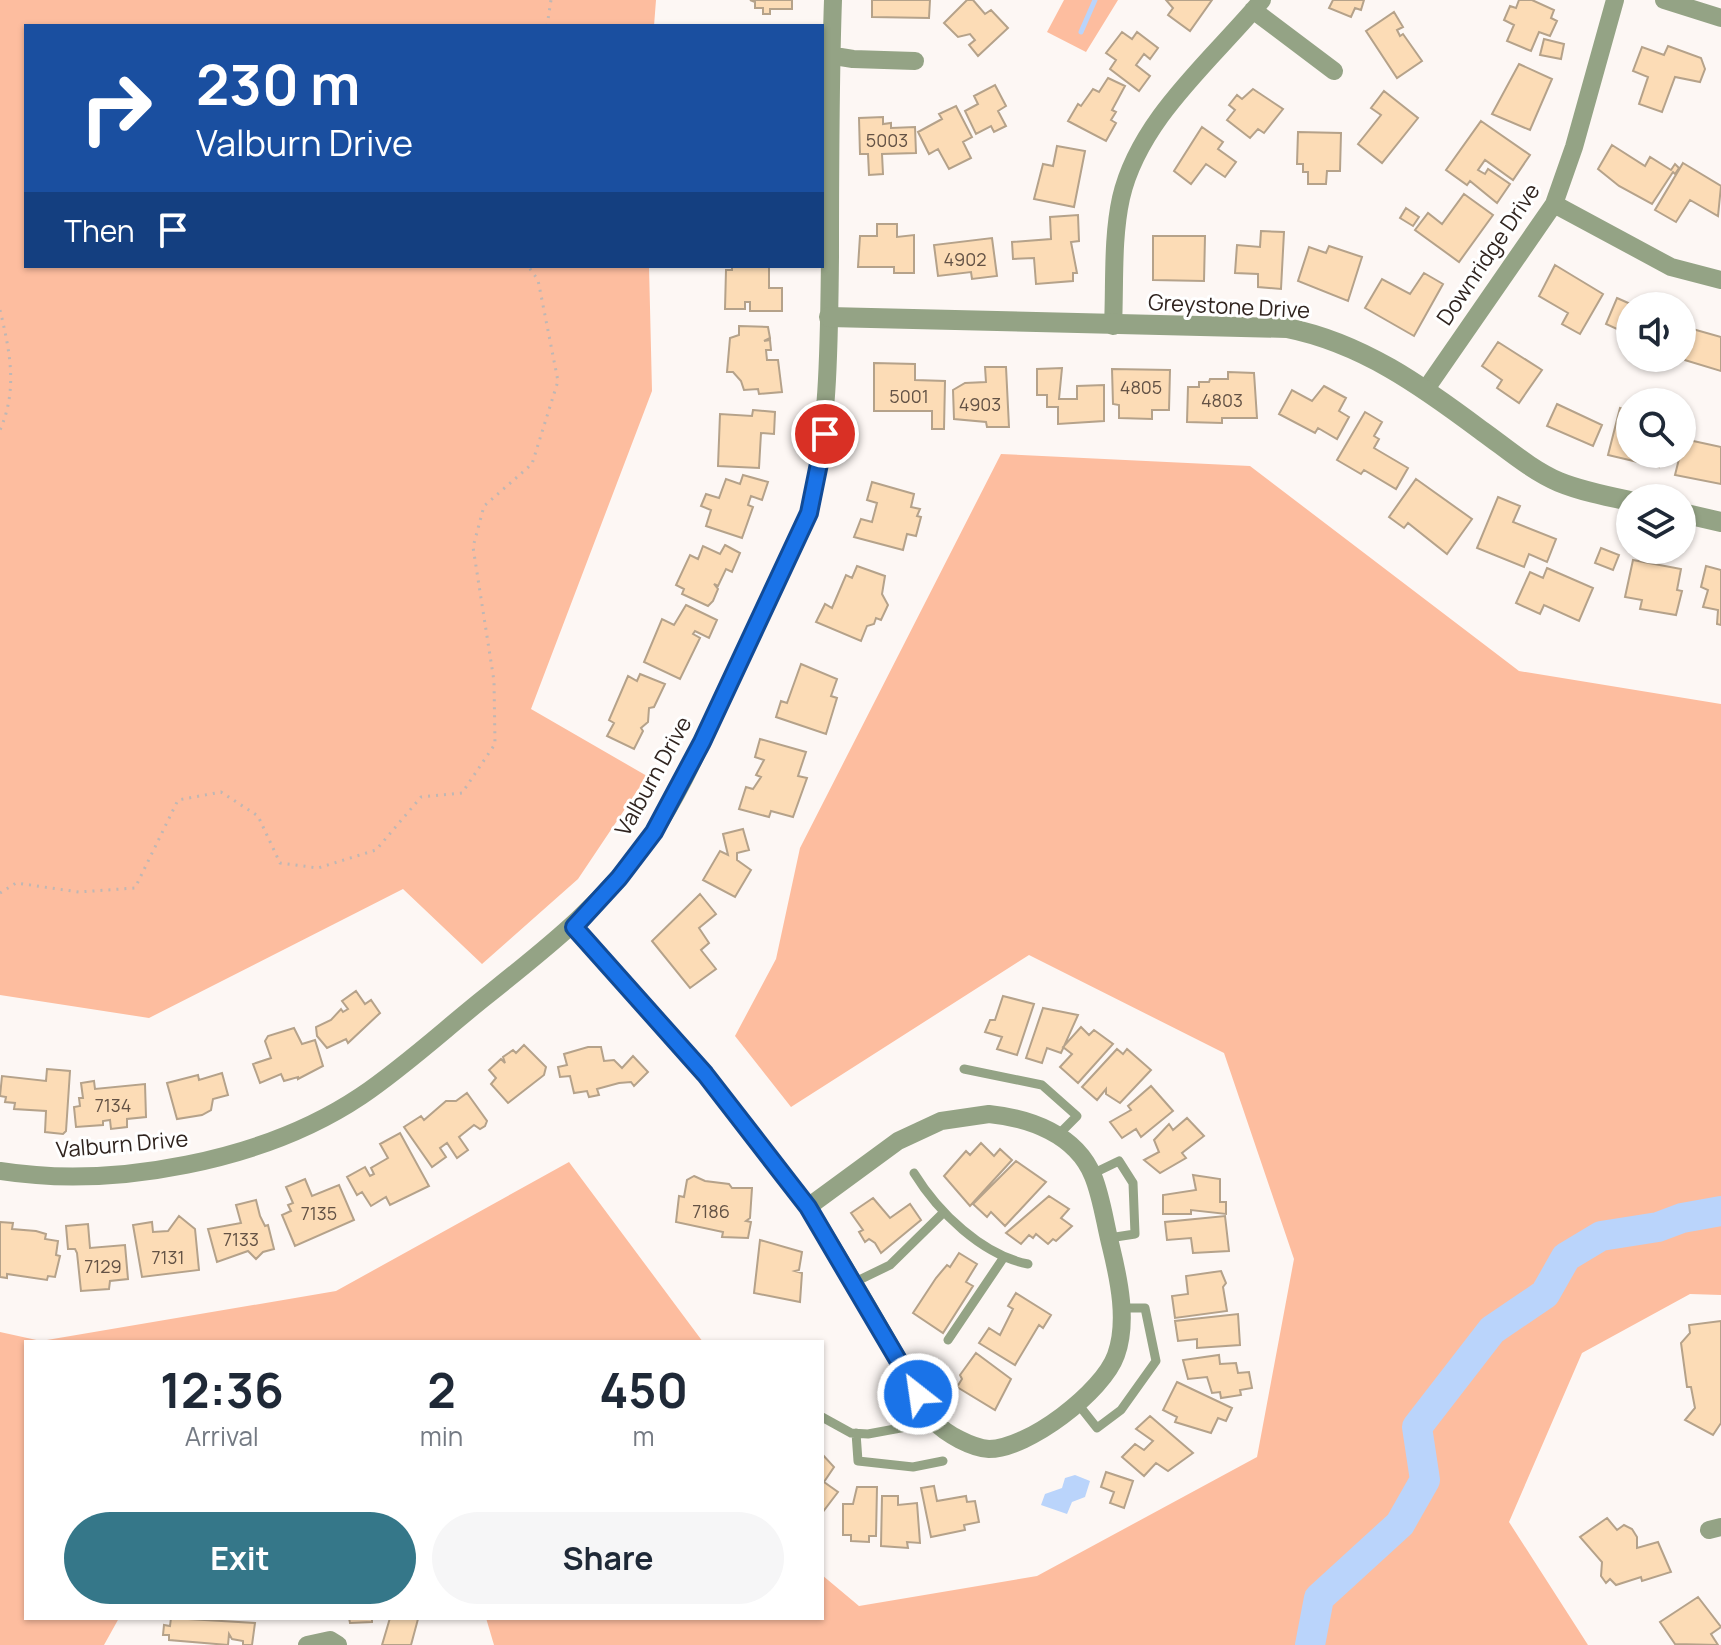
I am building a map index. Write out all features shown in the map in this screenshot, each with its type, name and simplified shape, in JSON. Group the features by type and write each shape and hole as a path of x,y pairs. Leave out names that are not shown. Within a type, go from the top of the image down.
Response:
{"street":[{"name":"Valburn Drive","path":"0,1171 95,1175 171,1168 232,1153 301,1128 360,1097 574,927 619,878 654,832 702,742 809,513 825,434 829,317 826,54 833,0"},
{"name":"Downridge Drive","path":"1426,389 1554,204 1574,147 1615,0"},
{"path":"1664,0 1721,18"},
{"path":"1113,326 1117,223 1131,167 1164,113 1257,5 1334,71"},
{"path":"826,54 853,59 915,61"},
{"path":"1554,204 1671,267 1721,280"},
{"name":"Greystone Drive","path":"829,317 1287,328 1320,335 1354,348 1426,389 1524,462 1557,481 1616,497"},
{"path":"1696,516 1721,522"},
{"path":"574,927 705,1074 808,1207 855,1282 933,1421 986,1449 1011,1446 1078,1404 1100,1383 1115,1357 1123,1330 1109,1238 1092,1174 1057,1136 1022,1117 989,1114 941,1121 898,1141 808,1207"},
{"path":"307,1645 330,1640 338,1645"}],"lane":[{"path":"964,1069 1042,1085 1077,1116 1057,1136"},
{"path":"1092,1174 1119,1161 1133,1183 1135,1234 1109,1238"},
{"path":"914,1173 943,1213 1004,1257 1028,1264"},
{"path":"855,1282 890,1265 943,1213"},
{"path":"948,1340 1004,1257"},
{"path":"1078,1404 1097,1428 1121,1410 1143,1384 1156,1361 1145,1308 1120,1308"},
{"path":"824,1418 856,1433 868,1434 933,1421"},
{"path":"856,1433 858,1461 913,1467 943,1461"}],"path":[{"path":"547,24 551,0"},
{"path":"0,893 16,883 79,892 135,888 178,800 221,792 258,816 280,863 318,868 376,850 421,797 462,793 495,744 494,681 473,547 484,506 532,464 558,381 538,280 529,268"},
{"path":"0,310 13,365 6,416 0,430"}],"shaded area":[{"path":"0,0 656,0 654,24 24,24 24,268 649,268 652,391 531,709 647,776 578,879 482,964 403,889 149,1018 0,995"},
{"path":"1064,0 1118,0 1086,52 1047,32"},
{"path":"1001,454 1250,466 1519,671 1721,704 1721,1295 1690,1294 1582,1353 1509,1522 1588,1645 494,1645 487,1620 824,1620 824,1577 859,1606 1037,1576 1257,1457 1294,1259 1224,1053 1029,955 791,1107 735,1036 776,959 800,848"},
{"path":"569,1162 702,1340 47,1340 336,1291"},
{"path":"0,1332 36,1340 24,1340 24,1620 118,1620 104,1645 0,1645"}],"water":[{"path":"1075,1475 1090,1481 1085,1497 1072,1502 1067,1514 1041,1505 1045,1494 1062,1488 1065,1478"}],"building":[{"path":"750,0 792,0 792,9 770,9 770,14 763,14 763,8 755,8 755,2"},
{"path":"872,0 930,0 929,18 872,17"},
{"path":"967,0 973,0 985,14 991,10 1008,28 978,56 969,45 975,40 970,34 958,37 944,23"},
{"path":"1166,0 1212,0 1190,31 1168,15 1173,8"},
{"path":"1333,0 1364,0 1361,10 1355,8 1351,17 1329,8"},
{"path":"1519,0 1532,0 1554,10 1551,18 1557,21 1550,36 1539,32 1531,51 1507,41 1514,25 1504,20 1510,6 1516,8"},
{"path":"1394,12 1403,27 1397,30 1400,36 1403,34 1422,61 1397,78 1366,31"},
{"path":"1122,32 1132,39 1137,32 1158,48 1150,59 1144,54 1136,65 1150,76 1139,91 1110,69 1116,60 1106,53"},
{"path":"1544,39 1564,44 1561,59 1540,55"},
{"path":"1668,46 1701,58 1705,69 1700,82 1675,77 1662,112 1639,104 1648,77 1633,71 1642,47 1664,55"},
{"path":"1519,64 1552,79 1530,130 1492,114"},
{"path":"1108,78 1125,86 1112,110 1116,112 1111,120 1116,123 1106,141 1068,121 1078,104 1081,106 1093,89 1099,92"},
{"path":"995,85 1006,106 998,111 1006,126 994,132 991,126 976,134 965,111 978,104 974,96"},
{"path":"1253,89 1283,109 1264,133 1258,129 1250,138 1227,120 1235,110 1229,105 1237,95 1242,99"},
{"path":"1384,91 1418,118 1382,163 1358,144 1381,115 1371,108"},
{"path":"956,106 972,137 963,142 971,158 949,169 938,149 929,154 918,132 942,119 939,114"},
{"path":"883,117 883,124 891,123 891,128 915,127 916,153 882,154 883,174 869,175 868,154 860,154 859,118"},
{"path":"1481,121 1530,155 1513,180 1485,160 1478,170 1485,174 1488,169 1510,184 1497,203 1470,181 1467,185 1446,170"},
{"path":"1202,127 1223,142 1218,149 1236,162 1225,177 1206,164 1191,184 1174,171"},
{"path":"1298,132 1341,133 1340,171 1327,171 1326,184 1308,184 1308,172 1303,172 1303,164 1297,164"},
{"path":"1612,145 1645,166 1650,157 1671,170 1675,164 1679,168 1675,174 1673,172 1652,204 1619,186 1598,169"},
{"path":"1057,146 1085,151 1074,207 1034,199 1043,164 1053,166"},
{"path":"1683,163 1721,186 1718,216 1690,200 1676,222 1655,210"},
{"path":"1464,194 1493,215 1459,262 1415,230 1428,213 1442,224"},
{"path":"1406,208 1419,217 1413,226 1400,218"},
{"path":"1078,215 1079,241 1071,242 1077,273 1073,273 1073,281 1036,284 1034,258 1013,259 1012,242 1051,239 1050,217"},
{"path":"877,224 897,224 897,237 914,235 914,273 894,273 894,267 858,267 860,236 877,236"},
{"path":"1261,231 1284,232 1281,289 1258,287 1258,274 1235,273 1237,245 1260,247"},
{"path":"1153,236 1205,236 1204,281 1153,280"},
{"path":"992,238 997,276 972,279 971,272 938,276 934,245"},
{"path":"1329,246 1362,257 1348,301 1298,281 1309,247 1326,253"},
{"path":"1555,265 1603,294 1580,334 1562,324 1568,313 1539,296"},
{"path":"769,268 769,288 782,288 782,311 750,311 750,302 745,302 745,309 725,309 726,270"},
{"path":"1424,273 1443,284 1414,336 1365,308 1382,279 1410,294"},
{"path":"1616,300 1616,329 1606,324"},
{"path":"739,326 768,327 770,338 764,341 770,340 771,350 766,350 767,360 778,360 782,392 759,394 758,389 744,390 733,372 727,372 730,338 739,335"},
{"path":"1696,330 1721,337 1721,371 1696,363"},
{"path":"1498,342 1542,370 1519,403 1497,388 1502,380 1482,366"},
{"path":"874,363 915,364 915,380 945,381 944,429 932,429 932,411 874,411"},
{"path":"985,367 1006,367 1009,427 987,427 986,422 954,419 953,390 965,383 986,382"},
{"path":"1062,368 1059,399 1077,399 1077,386 1104,385 1104,421 1058,424 1058,407 1047,407 1047,395 1037,395 1037,369"},
{"path":"1112,369 1170,370 1169,410 1152,410 1152,419 1119,418 1119,405 1113,404"},
{"path":"1228,372 1254,373 1257,418 1222,418 1222,423 1187,422 1188,387 1199,387 1199,382 1209,382 1210,379 1228,379"},
{"path":"1324,386 1346,398 1339,411 1349,417 1337,439 1318,428 1315,433 1279,414 1292,390 1312,401"},
{"path":"1557,404 1602,425 1593,446 1547,426"},
{"path":"753,410 775,412 774,434 761,433 759,468 718,466 720,414 752,416"},
{"path":"1365,412 1382,422 1374,436 1379,439 1374,448 1408,468 1396,489 1364,470 1361,474 1337,460"},
{"path":"1616,424 1616,457 1608,455"},
{"path":"1696,442 1721,447 1721,484 1675,475 1677,468 1696,468"},
{"path":"743,475 768,482 762,500 751,496 748,505 753,507 742,538 706,526 711,510 701,506 706,494 719,498 726,479 740,484"},
{"path":"1416,479 1472,519 1447,554 1408,523 1404,528 1389,517"},
{"path":"872,482 914,494 911,507 920,509 917,516 921,517 916,536 907,534 903,550 854,537 861,519 872,522 877,503 867,500"},
{"path":"1498,497 1520,506 1513,522 1556,539 1547,562 1529,554 1524,567 1477,548"},
{"path":"725,545 740,553 732,572 726,569 718,586 714,584 718,589 713,601 708,606 682,594 684,589 676,585 690,555 698,559 703,546 720,554"},
{"path":"1601,548 1616,554 1613,570 1595,563"},
{"path":"1632,564 1681,569 1677,590 1682,591 1676,615 1640,609 1642,600 1625,597"},
{"path":"857,566 885,576 882,594 888,605 881,620 876,618 874,624 867,626 861,641 816,622 825,604 832,608 846,575 852,578"},
{"path":"1706,566 1721,570 1721,625 1717,624 1718,610 1703,607 1708,590 1701,587"},
{"path":"1547,568 1593,588 1579,621 1544,605 1540,614 1516,603 1530,572 1543,578"},
{"path":"686,605 717,620 709,638 695,631 693,634 700,638 680,679 644,662 662,619 674,625"},
{"path":"801,664 837,679 831,696 837,698 826,734 776,717 781,701 787,703"},
{"path":"640,674 665,684 654,707 649,708 648,722 641,728 643,731 634,749 607,736 614,723 609,720 628,676 637,681"},
{"path":"760,739 806,752 798,776 807,778 793,817 771,811 769,817 739,809 746,787 753,789 761,777 756,775 764,760 755,757"},
{"path":"743,829 749,850 737,853 737,860 751,870 735,897 703,880 720,851 728,855 723,834"},
{"path":"700,894 716,914 699,928 709,943 701,950 716,969 690,988 652,941"},
{"path":"356,991 365,1004 371,1000 380,1013 348,1043 346,1039 327,1048 317,1036 316,1027 331,1020 341,1009 343,1012 348,1009 342,1001"},
{"path":"1003,996 1034,1004 1017,1055 997,1049 1002,1037 985,1032 990,1020 995,1020"},
{"path":"1043,1008 1078,1015 1061,1053 1047,1048 1042,1063 1026,1058"},
{"path":"1081,1027 1089,1035 1094,1030 1113,1044 1078,1083 1060,1067 1072,1054 1063,1047"},
{"path":"294,1028 302,1044 315,1040 323,1066 298,1079 284,1081 281,1074 260,1083 253,1064 271,1058 265,1041 268,1036"},
{"path":"524,1045 546,1067 544,1075 508,1103 491,1084 496,1078 489,1070 501,1059 505,1063 503,1057 513,1050 516,1053"},
{"path":"588,1047 601,1047 604,1061 614,1060 622,1068 633,1056 648,1072 634,1086 631,1082 619,1083 597,1089 599,1095 589,1097 587,1091 574,1093 570,1076 560,1077 558,1067 567,1065 564,1054"},
{"path":"1117,1049 1123,1054 1127,1049 1151,1070 1120,1103 1106,1094 1106,1089 1097,1100 1082,1087"},
{"path":"47,1069 70,1071 66,1131 63,1134 45,1132 46,1111 14,1109 15,1103 5,1102 6,1097 0,1096 2,1076 46,1081"},
{"path":"222,1073 228,1095 213,1099 211,1110 202,1115 177,1119 167,1083 198,1075 199,1080"},
{"path":"94,1081 95,1089 145,1084 146,1117 127,1119 127,1127 111,1129 110,1120 103,1121 103,1125 76,1127 74,1107 80,1106 79,1098 83,1098 81,1083"},
{"path":"1151,1086 1173,1111 1141,1137 1136,1129 1122,1138 1110,1122 1131,1110 1128,1106"},
{"path":"467,1093 487,1121 485,1126 480,1129 474,1125 459,1137 468,1150 457,1158 447,1143 440,1148 446,1157 432,1167 404,1127 421,1116 424,1120 446,1101 456,1101"},
{"path":"1187,1118 1204,1136 1182,1153 1186,1158 1160,1173 1144,1160 1159,1152 1154,1140 1169,1124 1173,1130"},
{"path":"400,1133 429,1186 390,1205 386,1197 371,1206 362,1192 357,1195 347,1177 365,1167 370,1176 374,1174 371,1168 388,1158 380,1144"},
{"path":"981,1143 994,1156 1000,1149 1012,1160 970,1206 944,1176 966,1151 970,1155"},
{"path":"1016,1161 1046,1182 1005,1226 991,1212 987,1217 973,1204"},
{"path":"1193,1175 1220,1179 1220,1202 1226,1202 1226,1214 1191,1210 1191,1214 1163,1214 1163,1195 1196,1190"},
{"path":"694,1176 705,1181 729,1184 732,1188 752,1188 750,1218 746,1221 751,1222 748,1238 722,1237 723,1232 676,1222 679,1196 684,1197 687,1180"},
{"path":"305,1179 312,1196 339,1185 354,1220 295,1246 282,1215 291,1211 288,1205 293,1203 286,1187"},
{"path":"1049,1196 1069,1209 1061,1218 1072,1226 1056,1241 1053,1239 1048,1244 1036,1234 1033,1238 1029,1235 1021,1244 1006,1233"},
{"path":"873,1198 890,1218 910,1204 921,1220 881,1253 875,1243 869,1239 865,1242 859,1232 863,1230 851,1213"},
{"path":"256,1200 260,1216 265,1226 268,1225 274,1249 263,1252 256,1259 248,1251 217,1262 208,1229 241,1223 236,1205"},
{"path":"179,1216 195,1229 199,1270 142,1277 133,1225 152,1222 153,1232 168,1231"},
{"path":"1225,1216 1229,1251 1193,1253 1191,1238 1167,1240 1165,1222"},
{"path":"0,1222 13,1223 12,1229 36,1231 46,1234 45,1239 58,1241 56,1255 60,1256 55,1277 48,1276 47,1280 7,1274 7,1278 0,1277"},
{"path":"88,1224 90,1248 125,1245 128,1279 110,1281 109,1289 81,1291 77,1253 75,1249 68,1249 66,1226"},
{"path":"760,1240 802,1252 799,1270 795,1271 802,1273 800,1302 754,1293"},
{"path":"959,1253 977,1264 966,1282 973,1286 943,1333 913,1313 936,1278 947,1265 950,1267"},
{"path":"1221,1271 1226,1283 1223,1287 1227,1311 1175,1318 1172,1296 1188,1294 1186,1276"},
{"path":"1016,1293 1051,1315 1043,1328 1039,1325 1015,1365 979,1343 989,1328 1000,1335 1013,1309 1008,1306"},
{"path":"1238,1314 1240,1345 1197,1348 1197,1339 1178,1341 1175,1321"},
{"path":"1721,1321 1721,1423 1713,1435 1685,1420 1695,1408 1691,1387 1687,1387 1681,1343 1690,1333 1689,1325"},
{"path":"976,1353 1011,1379 995,1410 957,1387 962,1379 960,1375"},
{"path":"1219,1355 1220,1364 1236,1363 1238,1373 1249,1372 1252,1388 1240,1390 1241,1395 1221,1398 1220,1392 1212,1393 1207,1377 1188,1379 1183,1360"},
{"path":"1177,1382 1232,1408 1226,1421 1218,1418 1211,1433 1175,1422 1177,1417 1163,1410"},
{"path":"1150,1416 1193,1453 1168,1471 1156,1463 1144,1476 1122,1457 1135,1444 1144,1450 1153,1441 1136,1429"},
{"path":"824,1456 834,1467 824,1482"},
{"path":"1106,1472 1133,1481 1124,1508 1110,1503 1114,1492 1101,1487"},
{"path":"824,1482 838,1492 824,1510"},
{"path":"934,1486 937,1501 966,1496 967,1502 975,1501 979,1522 964,1525 965,1530 931,1537 921,1488"},
{"path":"857,1487 877,1487 876,1536 869,1536 869,1542 851,1541 851,1535 843,1535 843,1504 853,1504"},
{"path":"882,1496 898,1496 898,1505 917,1503 920,1543 907,1542 908,1548 881,1546"},
{"path":"1607,1518 1617,1530 1624,1525 1632,1529 1637,1537 1637,1548 1658,1542 1671,1572 1642,1581 1641,1577 1616,1585 1610,1579 1606,1583 1601,1576 1602,1562 1580,1537"},
{"path":"1698,1597 1721,1627 1711,1634 1718,1645 1675,1644 1660,1622"},
{"path":"171,1620 255,1623 252,1645 243,1645 243,1641 232,1639 229,1634 228,1645 169,1640 169,1635 163,1635 164,1625 170,1626"},
{"path":"349,1620 372,1620 372,1622 350,1623"},
{"path":"389,1620 418,1620 411,1645 382,1645"}],"waterway":[{"path":"1081,32 1095,0"},
{"path":"1310,1645 1319,1598 1400,1524 1425,1480 1417,1427 1492,1330 1545,1294 1566,1257 1601,1236 1658,1227 1682,1218 1721,1211"}],"route":[{"path":"825,434 809,513 702,742 654,832 619,878 574,927 705,1074 808,1207 855,1282 918,1394"}]}
